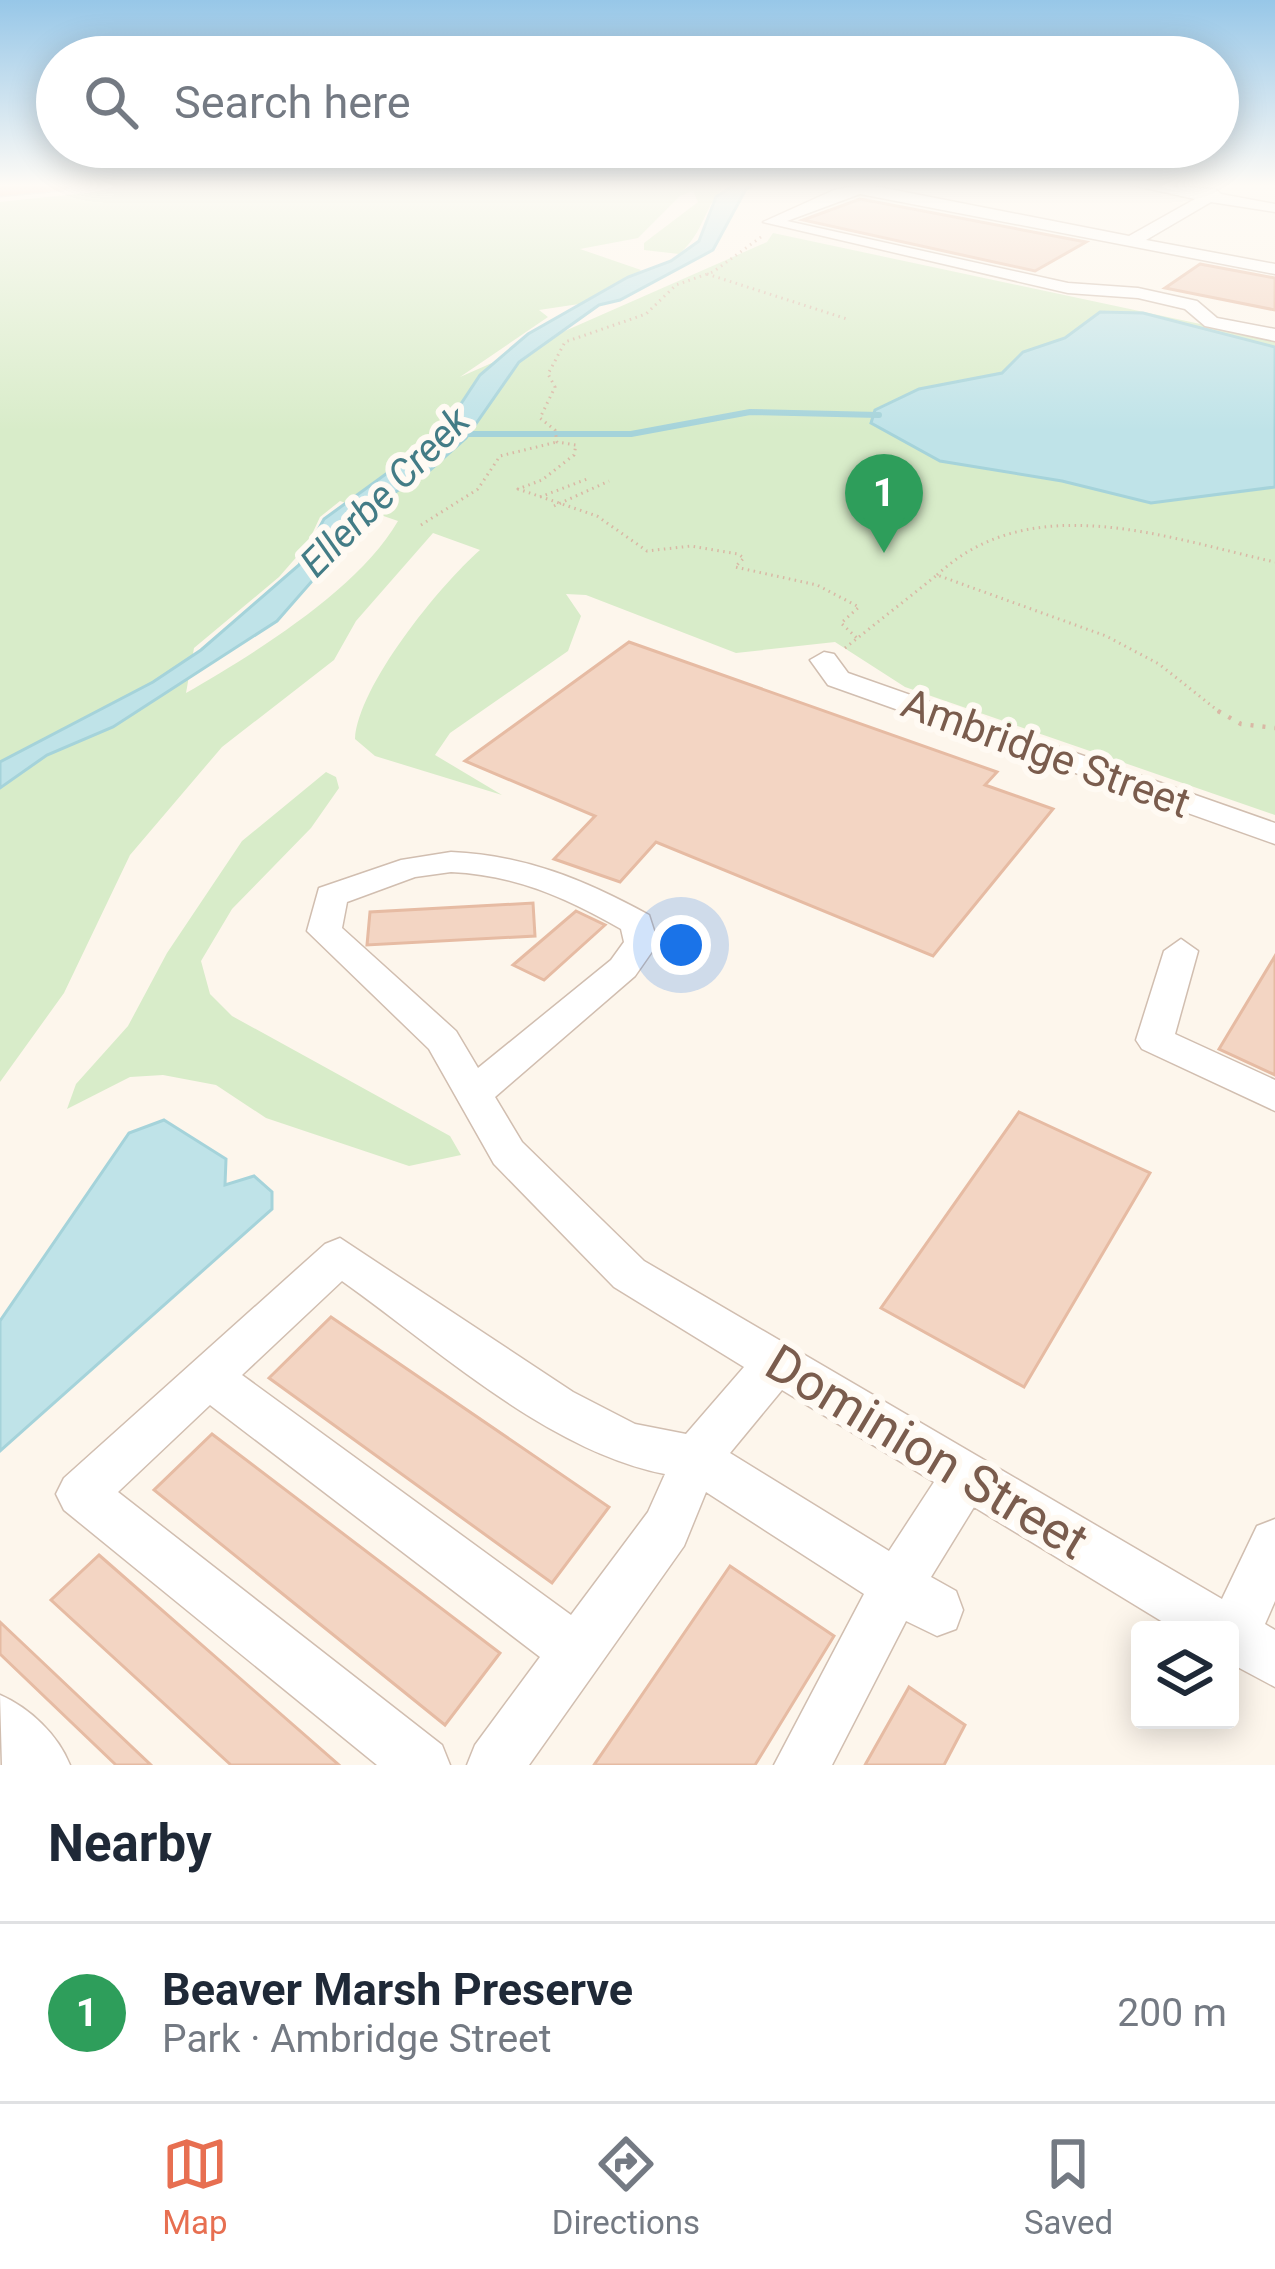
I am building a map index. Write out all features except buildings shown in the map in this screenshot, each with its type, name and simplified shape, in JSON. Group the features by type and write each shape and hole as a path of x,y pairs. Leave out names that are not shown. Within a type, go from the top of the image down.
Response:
{"street":[{"path":"965,266 1068,288 1138,293 1191,305 1210,322 1275,335"},
{"name":"Ambridge Street","path":"824,660 838,679 1275,834"},
{"name":"Dominion Street","path":"474,1093 623,968 641,943 637,923 552,879 511,864 457,859 376,874 331,896 324,931 443,1040 508,1153 628,1274 1241,1639"},
{"path":"1181,951 1155,1040 1275,1097"},
{"path":"422,1765 82,1494 340,1256 556,1406 628,1445 696,1458 917,1597"},
{"path":"495,1765 666,1528 696,1458 777,1362"},
{"path":"208,1377 577,1652"},
{"path":"802,1765 917,1597 966,1475"},
{"path":"1241,1639 1275,1543"},
{"path":"0,1723 42,1765"}],"path":[{"path":"557,440 540,418 555,386 550,367 565,342 646,314 676,285 718,266"},
{"path":"707,274 847,319"},
{"path":"421,525 482,487 494,475 500,456 515,448 557,440 576,445 574,455 542,480 518,489 554,506 597,516 647,551 691,546 738,554 744,558 734,564 740,569 834,592 859,607 841,623 859,640"},
{"path":"540,497 587,479"},
{"path":"554,506 610,481"},
{"path":"824,660 859,640 958,554 1059,521 1120,524 1275,562"},
{"path":"937,575 1100,628 1162,666 1234,726 1275,728"}],"green space":[{"path":"0,266 641,270 621,286 579,304 539,310 548,317 460,377 712,266 930,266 1275,340 1275,815 905,687 835,642 736,653 586,595 566,594 581,616 568,651 450,733 435,755 502,795 375,756 355,739 370,692 423,612 480,550 433,533 356,621 334,660 222,747 130,855 64,993 0,1082","holes":["340,501 398,521 380,547 303,618 186,693 194,648 279,577 307,545 320,517"]},
{"path":"326,772 336,777 339,788 311,828 232,909 201,961 210,994 232,1016 450,1136 461,1155 409,1166 266,1118 216,1085 163,1075 130,1077 67,1109 76,1084 128,1026 167,953 242,841"}],"water":[{"name":"Ellerbe Creek","path":"657,266 683,266 620,300 599,305 519,362 466,438 429,471 352,519 327,564 277,621 113,727 47,755 0,788 0,762 153,682 201,650 299,565 324,519 441,434 480,375 528,334 628,277"},
{"path":"1100,312 1143,313 1275,347 1275,487 1151,503 1062,481 940,461 871,423 875,410 919,389 1002,373 1023,352 1065,338"},
{"path":"164,1120 226,1159 225,1185 254,1176 272,1192 272,1209 0,1451 0,1321 129,1133"}],"waterway":[{"name":"Ellerbe Creek","path":"460,434 631,434 750,412 879,415"}],"place":[{"name":"Beaver Marsh Preserve","path":"884,553"}]}
